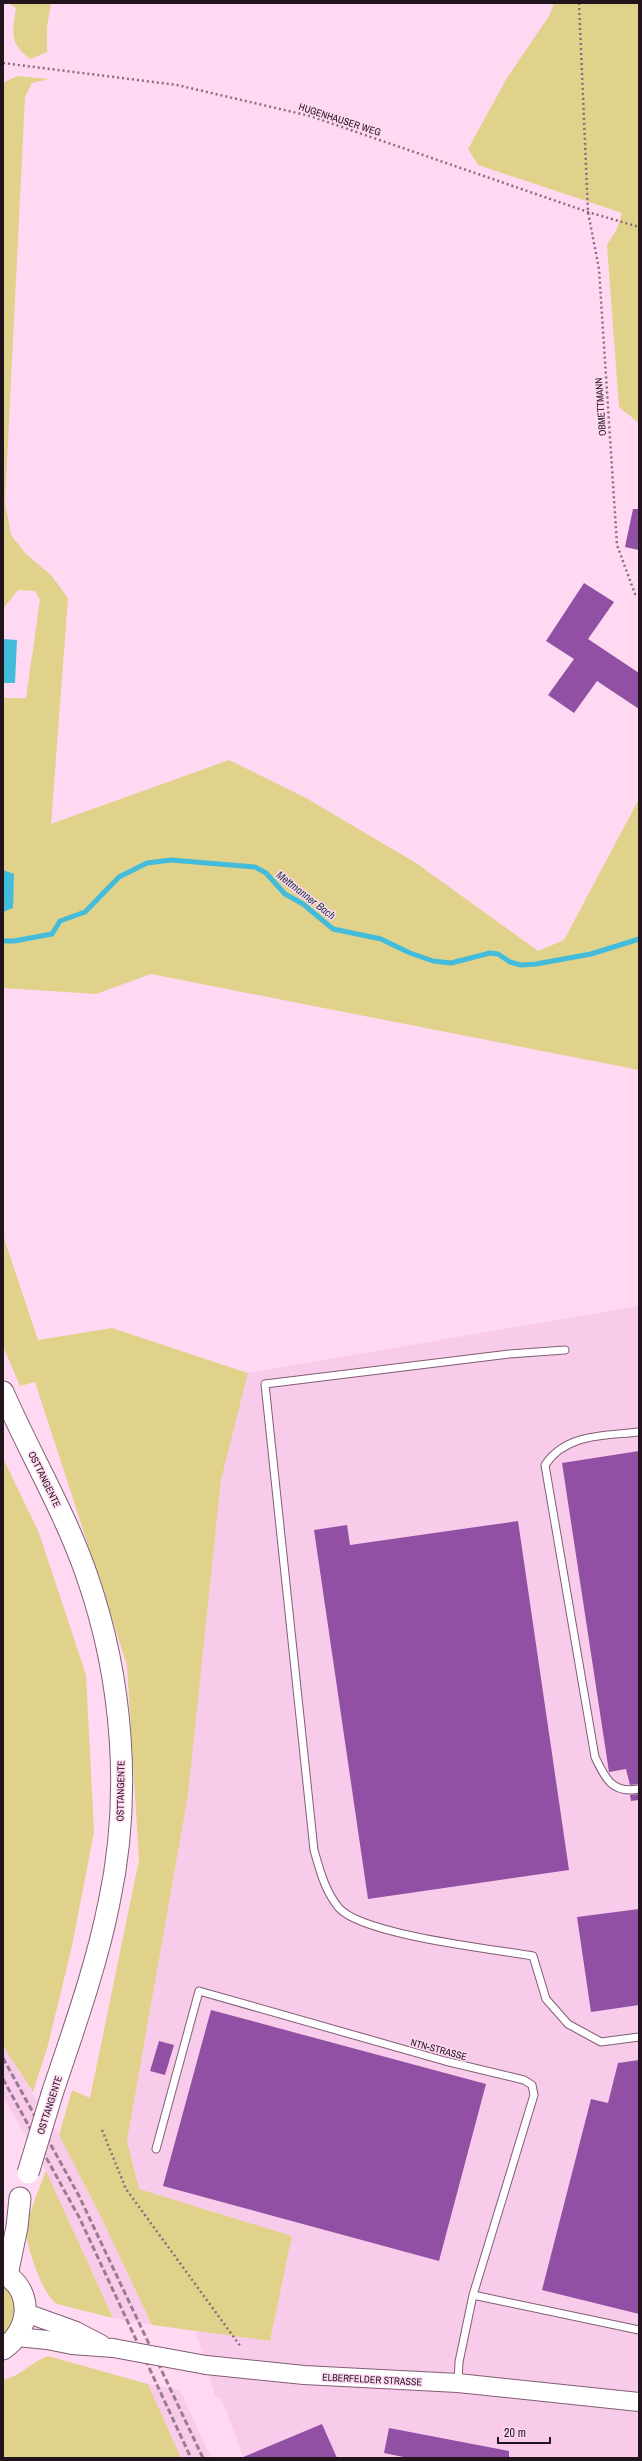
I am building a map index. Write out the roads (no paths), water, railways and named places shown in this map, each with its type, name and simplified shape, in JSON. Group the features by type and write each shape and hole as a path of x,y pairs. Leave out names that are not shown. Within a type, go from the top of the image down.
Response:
{"main road":[{"name":"OSTTANGENTE","path":"3,1392 61,1513 88,1577 106,1644 120,1735 120,1827 110,1902 98,1951 20,2198 17,2227 5,2274"},
{"name":"OSTTANGENTE","path":"3,2227 20,2198"},
{"path":"5,2274 19,2288 25,2304 26,2313 24,2326 10,2343"}],"street":[{"name":"ELBERFELDER STRASSE","path":"26,2313 76,2331 110,2347"},
{"name":"ELBERFELDER STRASSE","path":"10,2343 47,2340 72,2345 110,2347 206,2365 304,2375 458,2383 639,2402"}],"lane":[{"path":"565,1350 509,1354 265,1384 314,1850 323,1882 340,1909 359,1921 390,1931 533,1956 546,1999 568,2024 601,2042 639,2037"},
{"path":"639,1432 572,1441 553,1452 545,1465 595,1757 606,1780 622,1789 639,1789"},
{"name":"NTN-STRASSE","path":"156,2149 199,1991 445,2061 524,2080 532,2085 534,2095 473,2295 459,2362 458,2383"},
{"path":"473,2295 639,2330"}],"water":[{"path":"3,639 17,640 15,683 3,683"},
{"path":"3,870 14,874 13,908 3,912"}],"waterway":[{"name":"Mettmanner Bach","path":"3,941 14,941 52,934 60,921 85,912 119,877 147,863 171,860 255,867 266,873 285,894 303,904 333,929 381,939 410,953 433,961 451,963 490,953 498,954 510,962 521,965 536,964 591,954 639,939"}],"railway":[{"path":"3,2058 79,2196 203,2458"},
{"path":"3,2079 80,2219 191,2458"}]}
